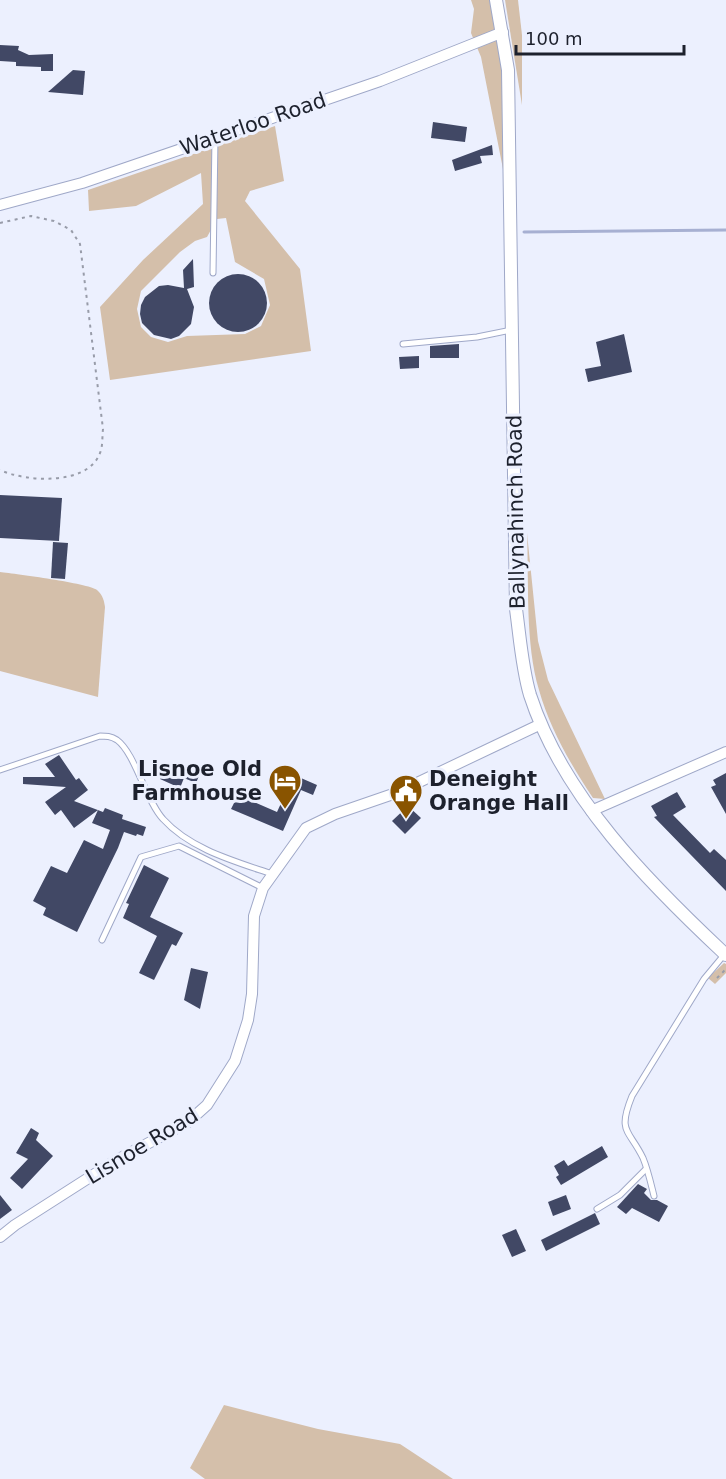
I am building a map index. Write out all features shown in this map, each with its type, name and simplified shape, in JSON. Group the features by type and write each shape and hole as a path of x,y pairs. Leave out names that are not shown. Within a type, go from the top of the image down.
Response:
{"street":[{"name":"Ballynahinch Road","path":"496,0 508,70 516,609 521,651 530,692 541,724 559,761 591,811 651,879 726,954"},
{"name":"Waterloo Road","path":"0,205 82,183 380,81 503,32"},
{"name":"Lisnoe Road","path":"0,1237 115,1161 188,1122 207,1105 235,1061 248,1020 252,994 254,916 263,888 306,828 335,814 396,793 541,724"},
{"path":"591,811 726,752"}],"lane":[{"path":"213,273 215,137"},
{"path":"403,344 477,337 513,330"},
{"path":"0,770 99,736 110,736 124,747 161,818 186,840 273,875"},
{"path":"102,940 141,857 179,846 263,888"},
{"path":"654,1196 643,1158 625,1131 627,1108 632,1096 704,979 726,954"},
{"path":"597,1209 620,1195 646,1169"}],"path":[{"path":"0,223 31,216 54,221 71,230 80,244 103,429 101,452 94,464 78,475 63,478 16,477 0,470"}],"shaded area":[{"path":"471,0 491,0 492,3 502,73 503,169 481,57 471,33 474,9"},
{"path":"505,0 518,0 522,35 522,105"},
{"path":"275,126 284,181 250,191 245,201 300,269 311,351 110,380 100,307 143,260 203,204 201,173 136,206 89,211 88,190","holes":["226,218 235,262 264,279 270,305 261,326 245,334 187,336 168,342 151,337 141,327 137,309 141,291 180,252 195,241 207,237 217,219"]},
{"path":"527,533 538,641 548,680 605,799 593,798 577,773 555,733 539,690 528,613"},
{"path":"0,572 91,587 101,594 105,607 98,697 0,671"},
{"path":"724,963 726,973 715,984 708,978"},
{"path":"224,1405 318,1429 400,1444 453,1479 205,1479 190,1468"}],"building":[{"path":"0,45 19,46 18,50 29,55 53,54 53,71 41,71 41,67 16,66 16,62 0,61"},
{"path":"73,70 85,71 83,95 48,92"},
{"path":"433,122 467,127 465,142 431,138"},
{"path":"492,145 493,155 480,156 482,163 455,171 452,160"},
{"path":"193,259 194,287 187,289 194,307 191,324 179,336 171,339 154,335 142,323 141,305 145,297 159,286 184,288 183,270"},
{"path":"238,274 254,279 262,287 267,303 262,319 254,327 238,332 222,327 214,319 209,303 214,287 222,279"},
{"path":"624,334 632,372 588,382 585,369 601,366 596,342"},
{"path":"459,344 459,358 430,358 430,346"},
{"path":"419,356 419,368 400,369 399,357"},
{"path":"0,495 62,498 59,541 0,538"},
{"path":"53,542 68,543 65,579 51,578"},
{"path":"59,755 76,780 79,778 88,790 74,801 98,810 74,828 61,810 55,815 45,802 66,787 23,784 23,777 55,777 45,764"},
{"path":"176,764 201,771 196,783 184,778 180,788 160,779 166,765 174,769"},
{"path":"726,773 726,814 711,787 716,785 713,780"},
{"path":"294,775 317,785 313,795 301,790 283,831 231,809 238,795 277,812"},
{"path":"677,792 686,807 673,815 710,853 714,849 726,860 726,891 654,817 657,816 651,806"},
{"name":"Deneight Orange Hall","path":"408,806 421,818 405,834 392,821"},
{"path":"105,808 123,815 122,819 146,827 143,836 124,832 77,932 43,915 46,908 33,901 51,866 67,873 84,840 103,849 110,830 92,823 98,810 103,812"},
{"path":"144,865 169,878 150,917 183,933 176,946 172,944 154,980 139,973 157,936 123,918 129,904 126,903"},
{"path":"191,968 208,972 200,1009 184,1000"},
{"path":"31,1128 39,1133 36,1140 53,1156 22,1189 10,1178 28,1159 16,1153"},
{"path":"602,1146 608,1157 561,1185 556,1177 559,1175 554,1166 564,1160 568,1166"},
{"path":"638,1184 647,1189 644,1193 651,1200 657,1200 668,1206 659,1222 632,1208 626,1214 617,1207"},
{"path":"0,1195 12,1210 0,1219"},
{"path":"566,1195 571,1209 553,1216 548,1202"},
{"path":"595,1213 600,1224 546,1251 541,1240"},
{"path":"516,1229 526,1251 512,1257 502,1235"}],"waterway":[{"path":"524,232 726,230"}],"place":[{"name":"Lisnoe Old Farmhouse","path":"285,810"},
{"name":"Deneight Orange Hall","path":"406,820"}]}
